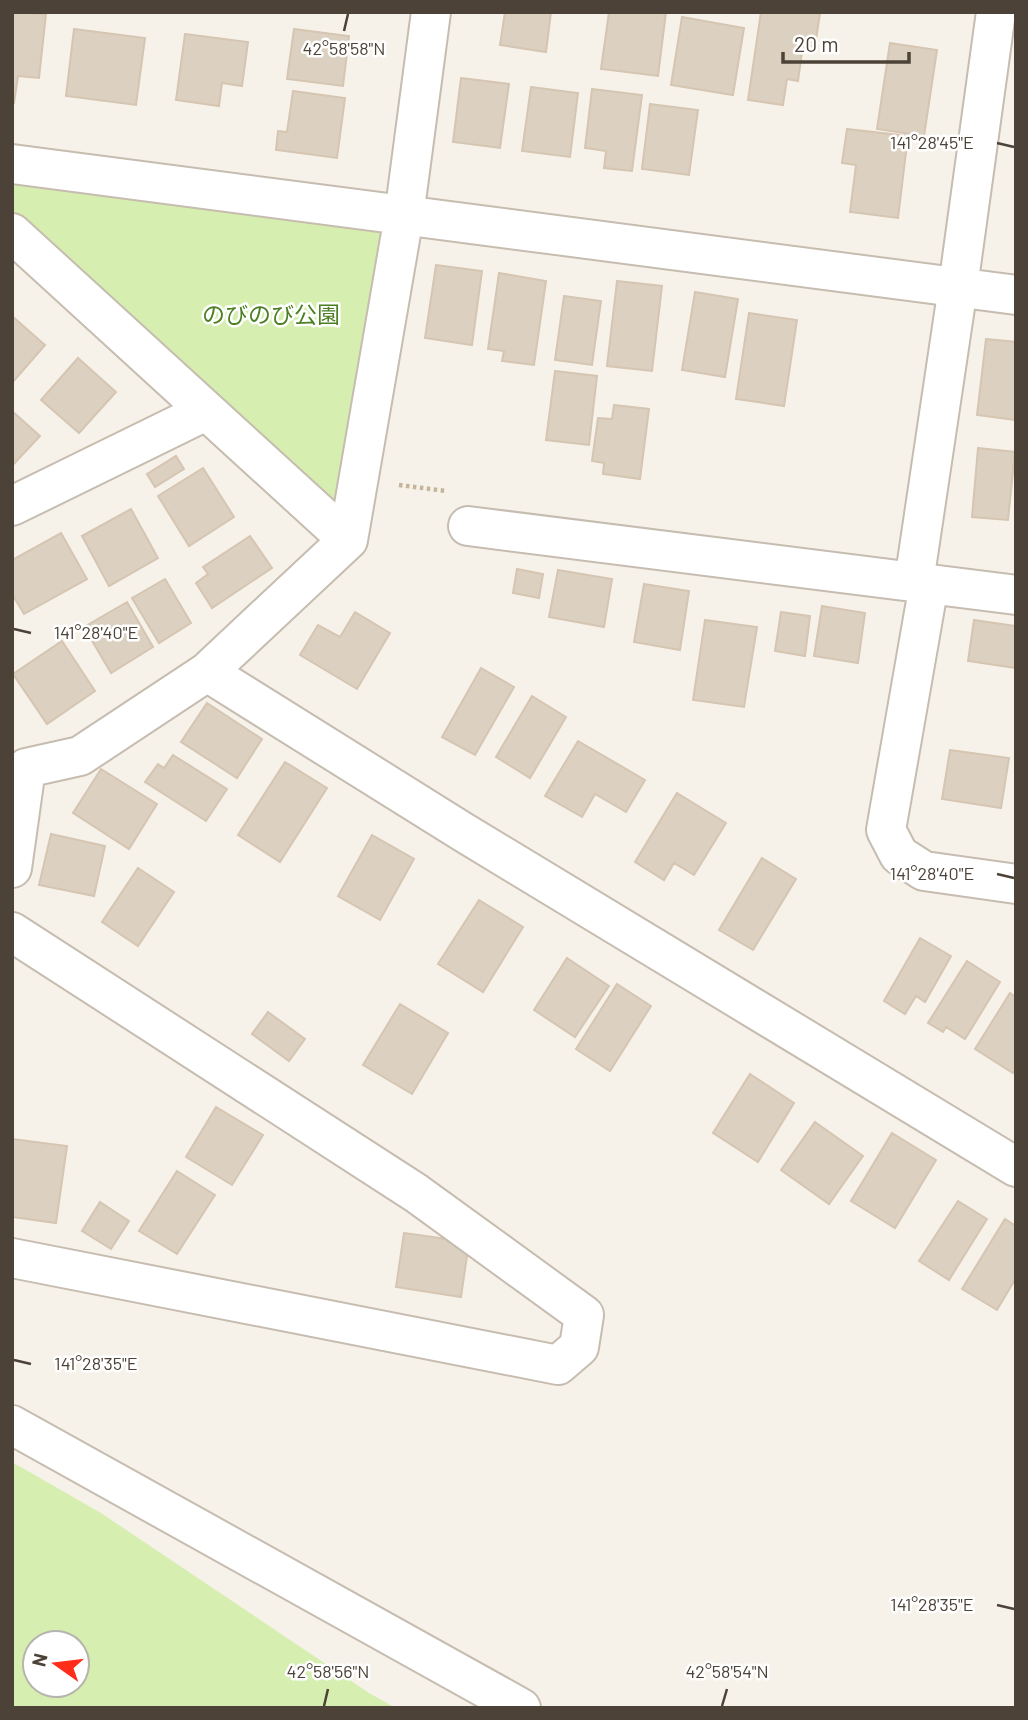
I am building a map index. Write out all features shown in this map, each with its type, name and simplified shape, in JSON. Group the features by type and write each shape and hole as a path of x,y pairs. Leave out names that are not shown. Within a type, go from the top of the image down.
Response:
{"street":[{"path":"12,868 19,766 80,756 207,672 348,540 404,216 431,12"},
{"path":"996,12 958,288 922,583 886,830 899,855 924,871 1016,884"},
{"path":"12,164 1016,295"},
{"path":"12,233 348,540"},
{"path":"12,506 206,411"},
{"path":"468,526 1016,596"},
{"path":"207,672 463,832 1016,1167"},
{"path":"12,932 416,1193 584,1315 579,1347 558,1364 12,1258"},
{"path":"12,1425 521,1708"}],"path":[{"path":"389,483 451,492 468,526"}],"green space":[{"name":"のびのび公園","path":"12,164 404,216 348,540 12,232"},
{"path":"12,1462 101,1513 369,1693 396,1708 12,1708"}],"building":[{"path":"12,12 46,14 39,78 18,76 14,103 12,103"},
{"path":"505,12 551,12 546,52 500,45"},
{"path":"609,12 666,12 658,76 601,69"},
{"path":"761,12 820,13 815,47 803,45 798,81 787,79 783,105 748,100"},
{"path":"682,17 744,28 733,95 671,85"},
{"path":"74,29 145,38 136,105 66,96"},
{"path":"294,29 349,36 343,86 287,79"},
{"path":"185,34 248,42 242,86 222,83 219,106 176,100"},
{"path":"890,43 937,50 924,136 877,129"},
{"path":"461,78 509,84 500,148 453,142"},
{"path":"531,87 578,93 570,157 522,151"},
{"path":"592,89 642,95 632,171 604,168 606,151 585,148"},
{"path":"293,91 345,98 337,158 276,150 278,131 287,132"},
{"path":"650,104 698,110 689,175 642,169"},
{"path":"847,129 908,136 898,218 850,212 856,165 842,163"},
{"path":"436,265 482,271 472,345 425,338"},
{"path":"499,273 546,281 534,365 502,361 504,351 488,349"},
{"path":"617,281 662,286 652,371 607,366"},
{"path":"695,292 738,299 725,377 682,370"},
{"path":"564,296 601,301 592,365 555,360"},
{"path":"749,313 797,320 784,406 736,399"},
{"path":"12,316 45,345 12,383"},
{"path":"986,339 1016,342 1016,420 977,415"},
{"path":"78,358 116,392 79,433 41,400"},
{"path":"555,371 597,376 589,445 546,440"},
{"path":"614,405 649,409 640,479 603,474 604,463 592,461 598,418 612,419"},
{"path":"12,411 40,436 12,466"},
{"path":"978,448 1015,452 1008,520 972,517"},
{"path":"176,456 184,469 155,487 147,474"},
{"path":"203,468 234,517 189,546 158,496"},
{"path":"131,509 158,558 109,586 82,536"},
{"path":"61,533 87,579 24,614 12,594 12,560"},
{"path":"250,536 272,568 212,608 196,583 208,574 203,567"},
{"path":"517,569 543,574 539,598 513,593"},
{"path":"558,570 612,579 604,627 549,617"},
{"path":"165,579 191,623 159,643 132,598"},
{"path":"644,584 689,591 680,650 634,642"},
{"path":"127,602 153,647 111,673 84,627"},
{"path":"822,606 865,613 858,663 814,656"},
{"path":"355,612 390,633 357,689 300,655 318,625 340,637"},
{"path":"781,612 810,616 805,656 775,651"},
{"path":"705,620 757,627 744,707 693,700"},
{"path":"974,620 1016,626 1016,668 968,661"},
{"path":"62,641 95,691 47,724 13,674"},
{"path":"481,668 514,687 475,755 442,737"},
{"path":"532,696 566,717 530,778 496,757"},
{"path":"207,703 262,739 237,778 181,742"},
{"path":"578,741 645,780 626,812 595,794 582,817 545,796"},
{"path":"950,750 1009,758 1001,808 942,799"},
{"path":"173,755 227,789 206,821 145,782 158,764 164,768"},
{"path":"285,762 327,788 280,862 238,835"},
{"path":"101,769 157,804 129,849 73,813"},
{"path":"677,793 726,823 694,875 674,863 664,880 635,862"},
{"path":"51,834 105,846 94,896 39,885"},
{"path":"372,835 414,859 380,920 338,896"},
{"path":"762,858 796,879 753,950 719,930"},
{"path":"138,868 174,892 138,946 102,922"},
{"path":"479,900 523,927 483,992 438,964"},
{"path":"920,938 951,956 925,1002 916,996 905,1014 884,1001"},
{"path":"567,958 609,986 575,1037 534,1010"},
{"path":"967,961 1000,982 965,1039 946,1027 943,1032 928,1023"},
{"path":"617,984 651,1006 610,1071 576,1049"},
{"path":"1010,993 1016,997 1016,1068 1013,1073 975,1049"},
{"path":"400,1004 448,1033 412,1094 363,1065"},
{"path":"268,1012 305,1039 289,1061 252,1034"},
{"path":"750,1074 794,1103 758,1162 713,1133"},
{"path":"216,1107 263,1135 232,1185 186,1157"},
{"path":"815,1122 863,1156 829,1204 781,1170"},
{"path":"892,1133 936,1160 895,1228 851,1201"},
{"path":"12,1139 67,1146 56,1223 12,1217"},
{"path":"177,1171 215,1195 177,1254 139,1231"},
{"path":"958,1201 987,1219 949,1280 919,1261"},
{"path":"100,1202 129,1221 111,1249 82,1231"},
{"path":"1005,1219 1016,1226 1016,1278 997,1310 962,1289"},
{"path":"404,1233 469,1242 461,1297 396,1287"}]}
